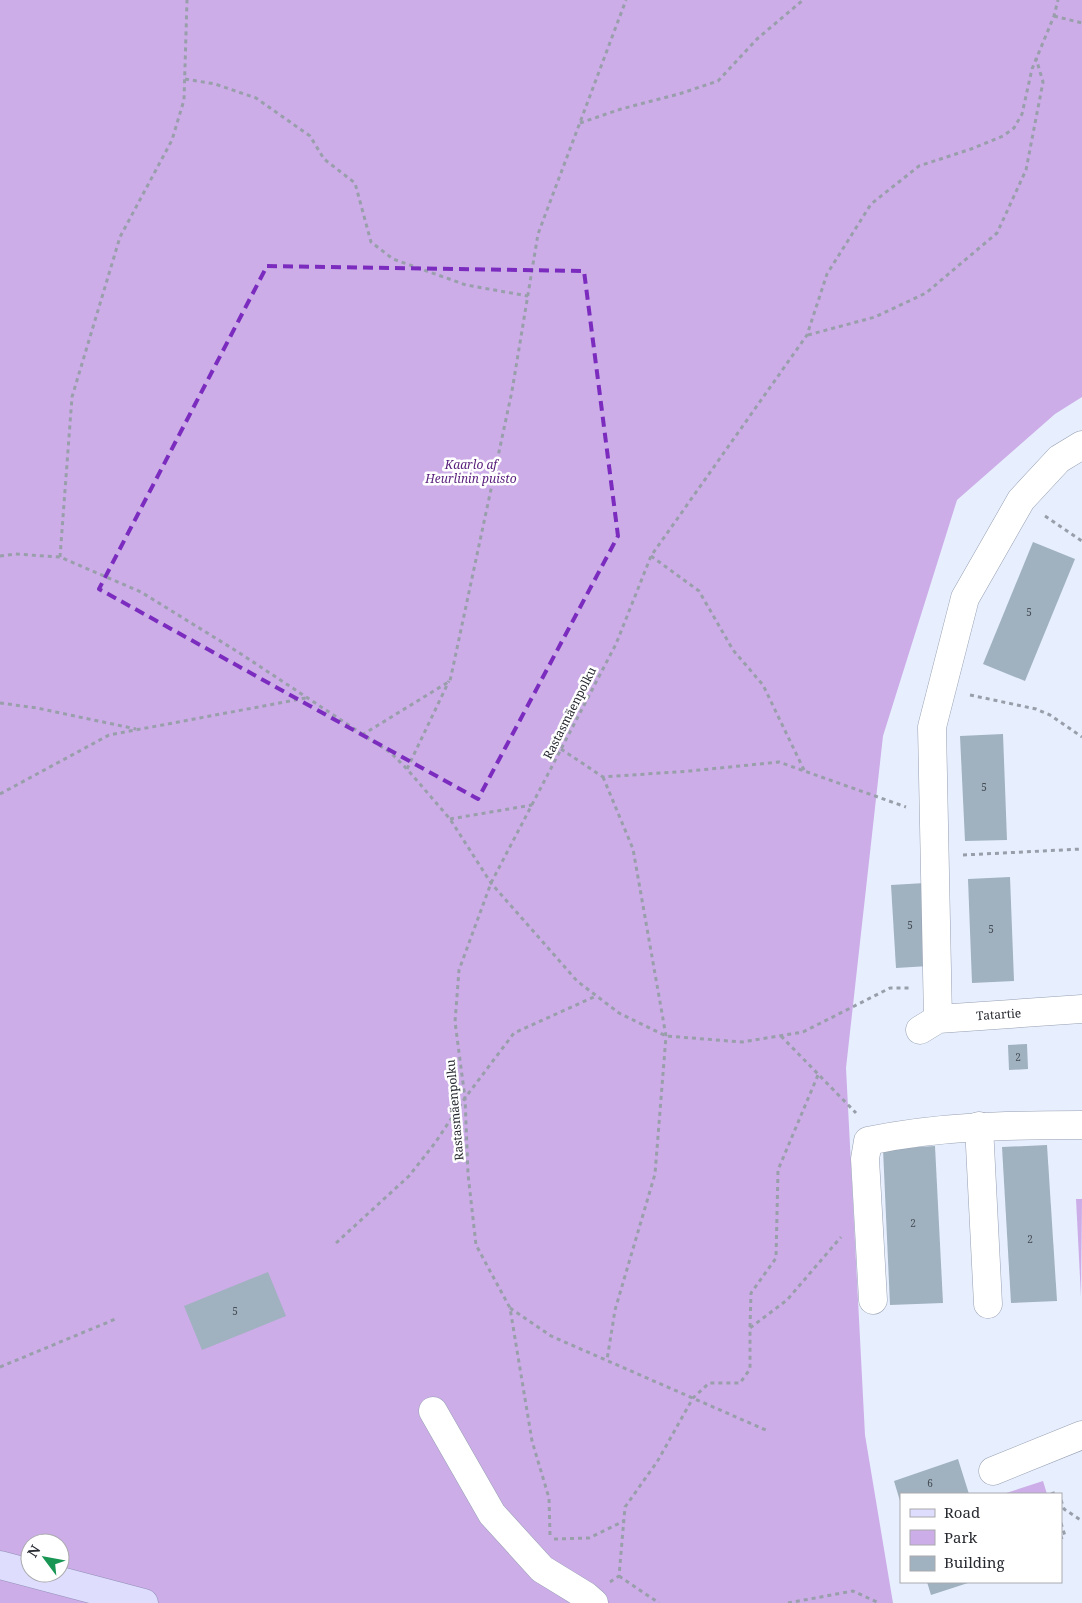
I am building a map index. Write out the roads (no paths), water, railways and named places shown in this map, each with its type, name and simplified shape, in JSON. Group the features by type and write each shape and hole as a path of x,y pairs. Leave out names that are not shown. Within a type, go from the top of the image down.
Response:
{"main road":[{"path":"0,1565 144,1603"}],"street":[{"name":"Tatartie","path":"1082,445 1058,459 1021,500 965,598 932,727 937,988 929,1024 1082,1009"},
{"path":"873,1300 865,1159 868,1141 903,1133 979,1126 1082,1125"},
{"path":"979,1126 988,1304"},
{"path":"433,1411 492,1514 542,1569 590,1599"},
{"path":"993,1471 1082,1435"}],"park label":[{"name":"Kaarlo af Heurlinin puisto","path":"471,472"}]}
